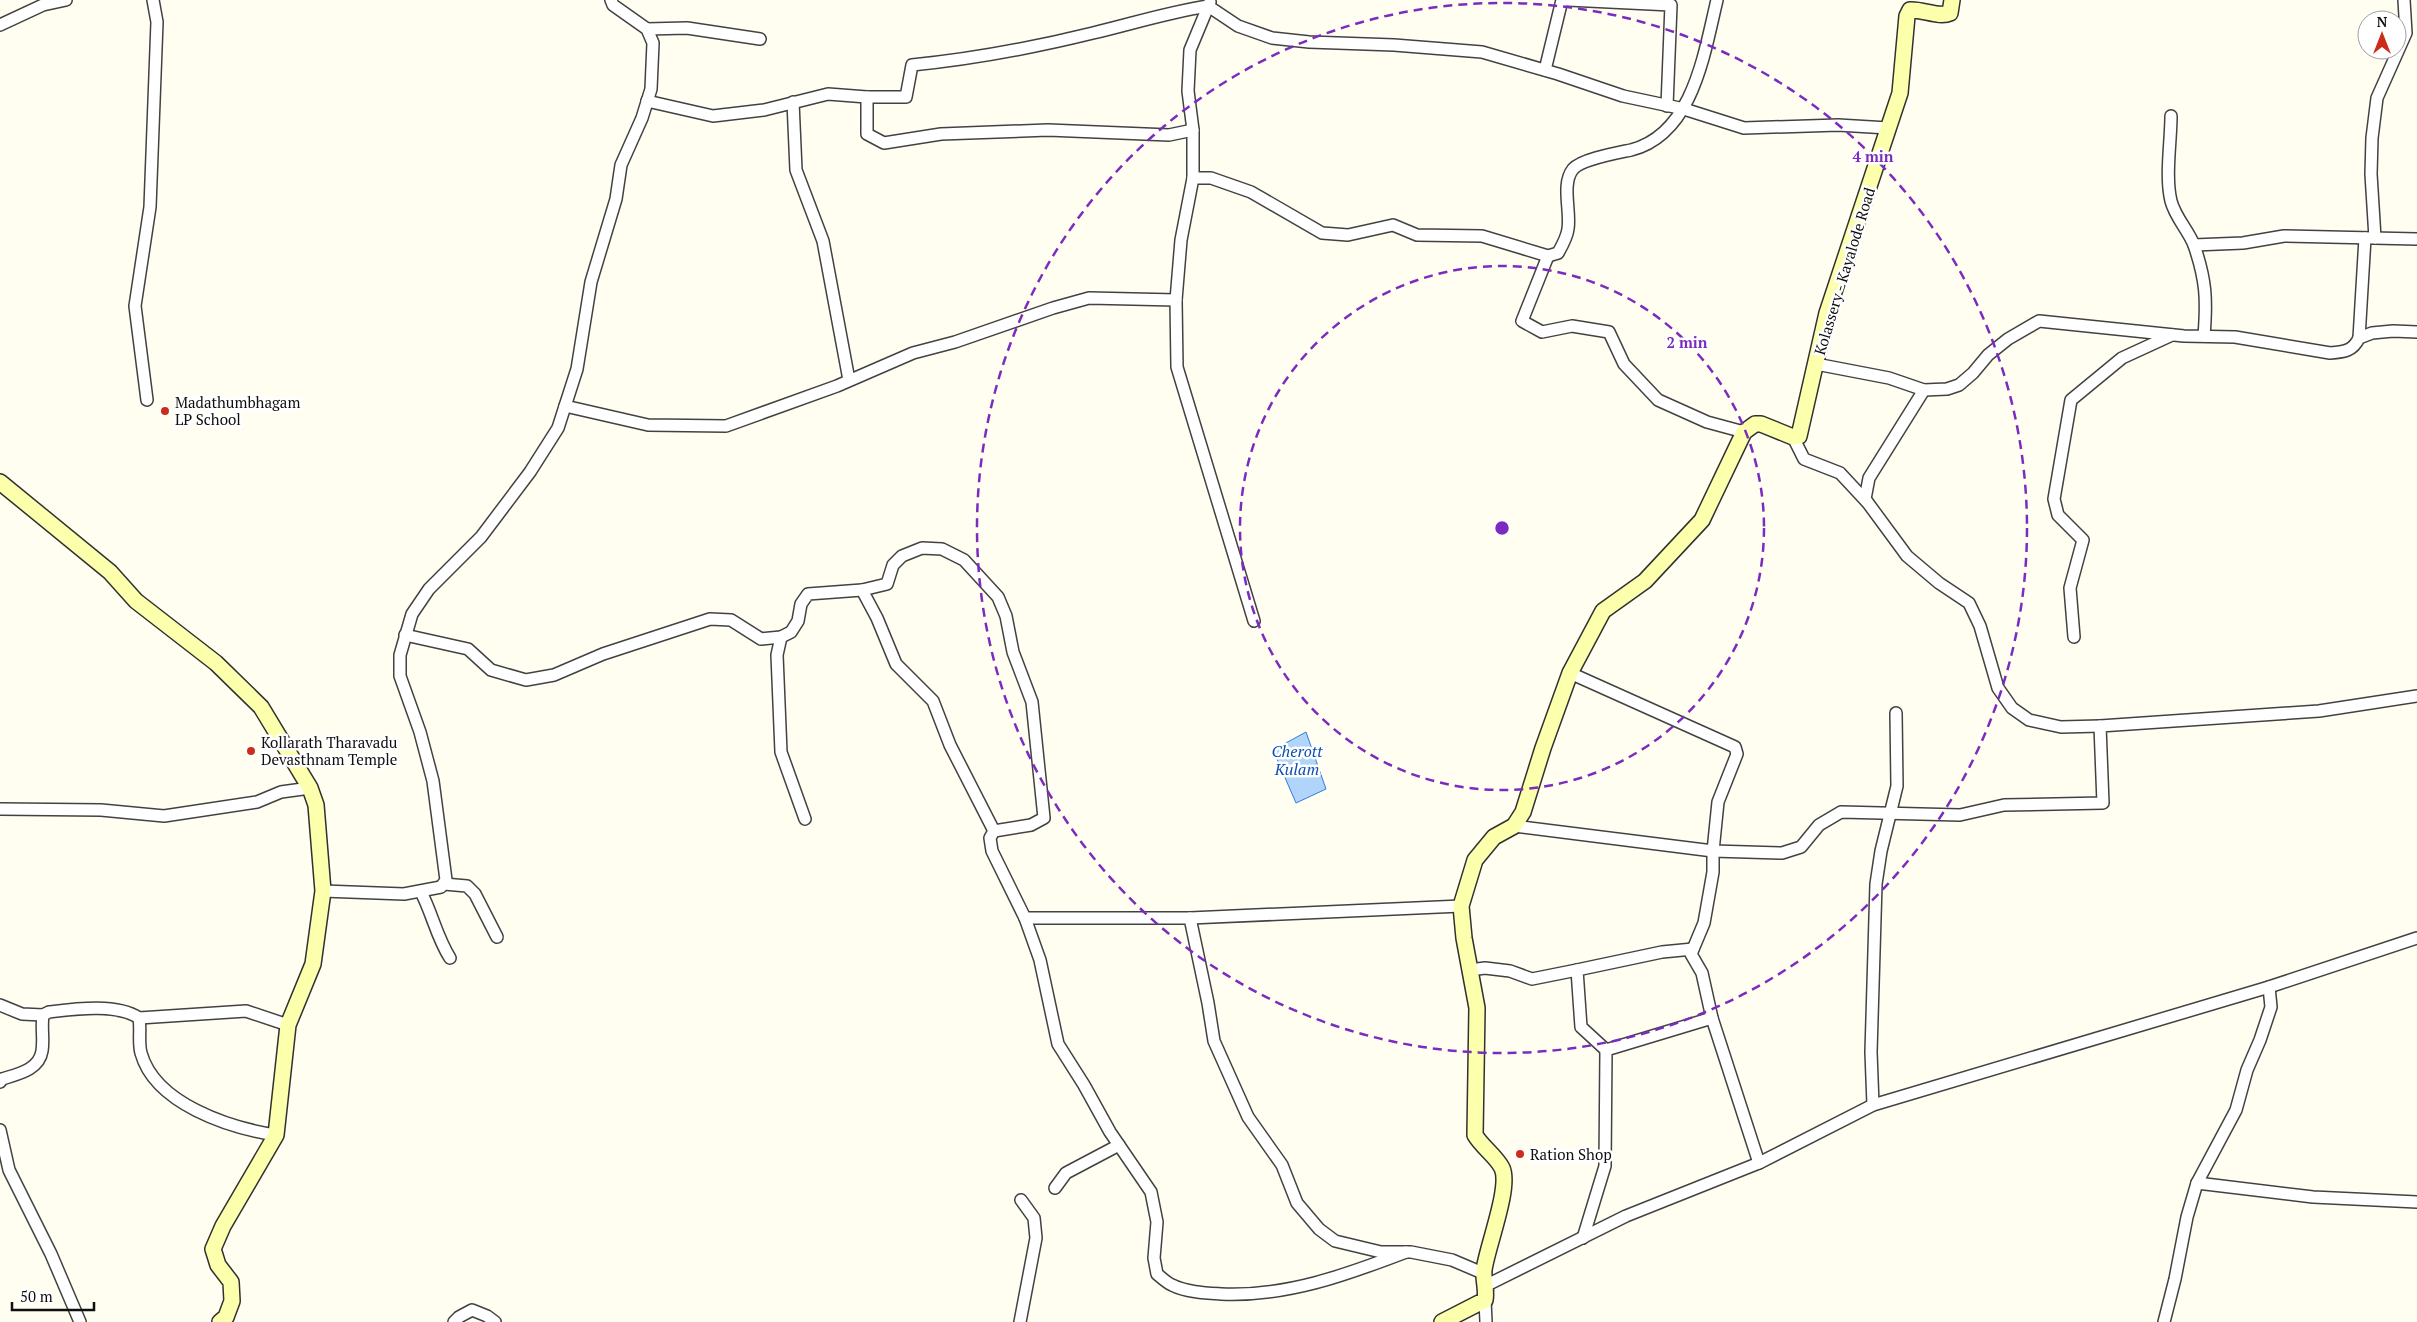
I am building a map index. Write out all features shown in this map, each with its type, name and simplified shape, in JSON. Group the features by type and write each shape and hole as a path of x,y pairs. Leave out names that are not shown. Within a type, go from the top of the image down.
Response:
{"main road":[{"name":"Kolassery - Kayalode Road","path":"1793,438 1799,436 1828,313 1900,93 1907,16 1910,10 1920,9 1945,15 1950,13 1952,0"},
{"path":"1442,1322 1485,1287 1498,1220 1504,1176 1502,1167 1481,1145 1475,1135 1477,1008 1461,906 1475,860 1494,837 1514,826 1523,812 1543,748 1570,673 1603,611 1645,581 1702,520 1744,432 1754,424 1761,424 1793,438"},
{"path":"0,482 110,572 136,601 216,663 261,708 310,788 316,805 323,891 313,964 288,1025 276,1135 223,1226 213,1249 218,1265 231,1282 232,1301 226,1316 220,1322"}],"street":[{"path":"0,26 43,5 66,0"},
{"path":"147,400 135,306 150,207 157,22 153,0"},
{"path":"444,884 446,867 433,781 420,732 400,676 400,655 412,614 429,589 481,537 530,472 558,428 577,369 591,282 616,199 621,165 642,118 651,89 652,44 647,29 613,5 611,0"},
{"path":"1545,70 1562,0"},
{"path":"1568,0 1671,5 1667,106"},
{"path":"1193,178 1211,178 1251,192 1322,233 1348,236 1393,226 1417,235 1482,236 1548,256 1558,254 1568,229 1568,178 1574,168 1603,156 1644,146 1668,130 1684,109 1703,56 1717,0"},
{"path":"1816,364 1889,378 1924,390 1947,389 1959,385 2001,344 2039,321 2173,335 2274,342 2330,352 2345,352 2354,348 2359,338 2370,238 2372,138 2378,98 2406,33 2404,0"},
{"path":"647,101 713,116 764,110 828,94 906,97 912,65 975,59 1092,33 1209,3"},
{"path":"1209,3 1238,26 1272,38 1309,42 1394,45 1482,52 1545,70 1623,96 1684,109 1744,128 1838,125 1888,128"},
{"path":"1209,3 1202,25 1190,50 1188,91 1193,130 1193,178 1181,240 1176,300 1177,367 1254,621"},
{"path":"647,29 687,28 760,39"},
{"path":"867,97 867,134 884,143 941,134 1048,130 1169,135 1193,130"},
{"path":"793,102 796,170 823,241 848,380"},
{"path":"2171,116 2169,184 2171,201 2194,245 2206,282 2204,336"},
{"path":"2194,245 2243,243 2284,236 2417,239"},
{"path":"1548,256 1522,321 1542,332 1572,326 1609,332 1624,364 1658,400 1707,422 1744,432"},
{"path":"565,406 648,425 726,426 837,386 912,353 955,342 1053,308 1089,298 1176,300"},
{"path":"2359,338 2372,333 2393,331 2417,332"},
{"path":"2074,637 2070,588 2083,540 2058,515 2054,499 2071,400 2122,358 2173,335"},
{"path":"1867,502 1865,499 1869,478 1924,390"},
{"path":"1793,438 1804,459 1840,473 1867,502 1907,556 1939,583 1969,603 1980,626 1998,688 2012,708 2029,720 2053,725 2100,726 2319,711 2417,696"},
{"path":"405,636 468,649 492,670 526,680 548,677 603,654 710,619 730,620 761,638 782,637 791,632 798,621 801,604 808,594 862,590 887,584 893,565 902,556 922,548 942,549 964,560 998,597 1006,616 1013,652 1026,681 1032,702 1044,818 1031,824 994,830"},
{"path":"862,590 877,618 896,664 933,701 950,745 994,830"},
{"path":"782,637 777,655 781,752 805,819"},
{"path":"1570,673 1735,747 1737,754 1718,802 1713,872 1704,924 1693,949 1692,958 1702,973 1712,1018 1759,1163"},
{"path":"1873,1106 1872,1052 1876,884 1889,814 1897,786 1896,714"},
{"path":"1514,826 1713,851 1782,853 1801,847 1819,825 1840,812 1960,814 2004,805 2064,802 2103,803 2100,726"},
{"path":"0,809 101,810 164,816 257,802 281,792 310,788"},
{"path":"994,830 990,838 990,845 1025,918 1040,960 1058,1044 1119,1145 1151,1192 1158,1222 1154,1258 1157,1274 1173,1286 1206,1293 1245,1295 1285,1291 1347,1275 1406,1252"},
{"path":"323,891 394,894 421,892 441,887 444,884 467,886 475,894 497,937"},
{"path":"421,892 428,906 442,947 450,958"},
{"path":"1025,918 1190,918 1461,906"},
{"path":"1190,918 1214,1041 1248,1116 1282,1165 1297,1203 1319,1229 1335,1241 1381,1252 1406,1252 1452,1260 1485,1287 1486,1322"},
{"path":"1485,1287 1626,1216 1759,1163 1873,1106 2268,987 2417,938"},
{"path":"1470,970 1485,968 1510,971 1532,979 1662,952 1693,949"},
{"path":"1578,970 1581,1027 1606,1050 1605,1166 1582,1238"},
{"path":"2164,1322 2175,1279 2187,1217 2197,1183 2236,1110 2247,1070 2260,1040 2270,1006 2268,987"},
{"path":"0,1005 22,1014 43,1015 49,1012 94,1009 127,1012 139,1018 246,1011 288,1025"},
{"path":"0,1082 2,1079 26,1071 36,1064 42,1051 40,1027 43,1015"},
{"path":"139,1018 141,1053 148,1067 165,1090 194,1110 249,1131 276,1135"},
{"path":"1606,1050 1712,1018"},
{"path":"0,1130 9,1170 51,1254 80,1322"},
{"path":"1055,1188 1066,1173 1119,1145"},
{"path":"2197,1183 2313,1198 2417,1202"},
{"path":"1020,1322 1036,1238 1034,1218 1021,1200"},
{"path":"454,1322 472,1310 487,1316 495,1322"}],"water":[{"name":"Cherott Kulam","path":"1306,732 1326,789 1296,803 1273,750"}],"place":[{"name":"Madathumbhagam LP School","path":"165,411"},
{"name":"Kollarath Tharavadu Devasthnam Temple","path":"251,751"},
{"name":"Ration Shop","path":"1520,1154"}]}
